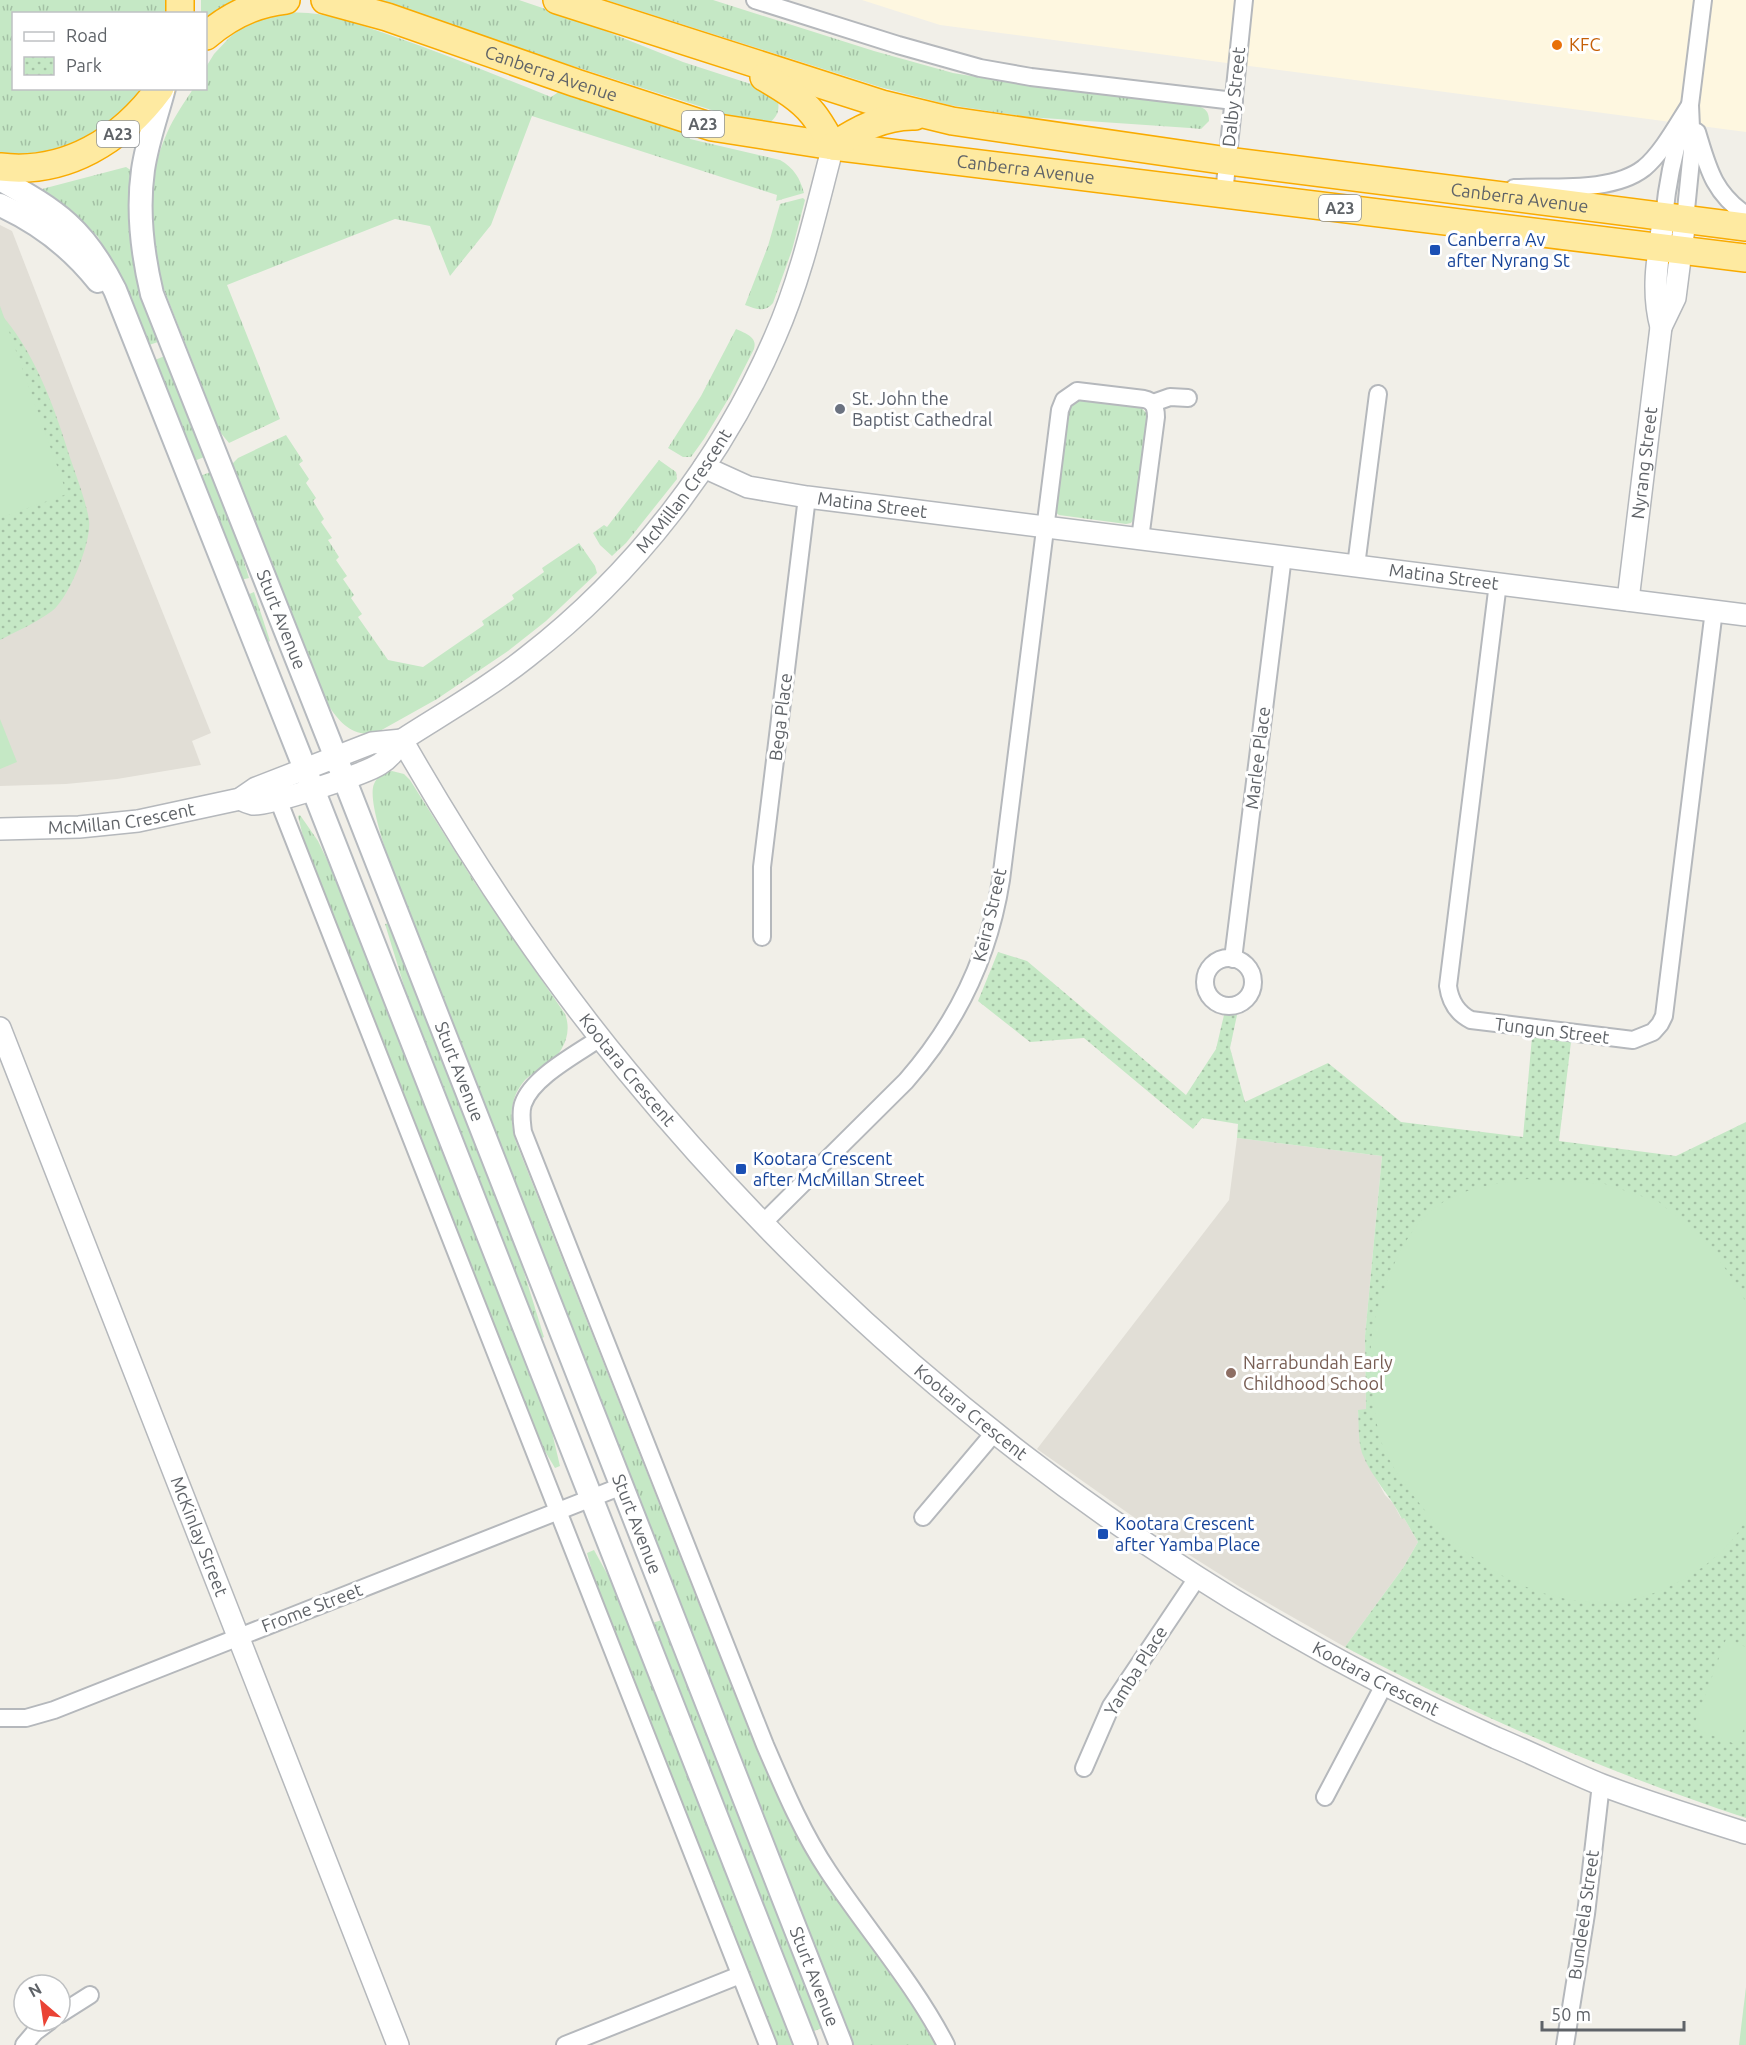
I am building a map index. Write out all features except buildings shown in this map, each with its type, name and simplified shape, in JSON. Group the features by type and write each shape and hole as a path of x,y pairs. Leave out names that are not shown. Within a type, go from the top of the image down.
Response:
{"highway":[{"path":"207,35 228,20 251,8 286,0"},
{"name":"Canberra Avenue","path":"325,0 387,17 576,83 712,127 833,146 1746,258"},
{"name":"Canberra Avenue","path":"557,0 926,116 1228,161 1746,227"},
{"path":"730,56 798,99 813,114 833,146 884,120 903,116 926,116"},
{"path":"764,135 775,130 787,113 787,101 780,87"},
{"name":"A23","path":"0,167 44,166 88,153 128,126 160,90"}],"main road":[{"name":"Sturt Avenue","path":"162,90 141,187 143,255 152,294 841,2045"},
{"name":"Sturt Avenue","path":"0,179 63,218 83,238 104,268 125,315 806,2045"},
{"path":"0,205 33,221 69,248 125,315"}],"street":[{"path":"755,0 980,68 1031,77 1234,101"},
{"name":"Dalby Street","path":"1224,194 1244,0"},
{"name":"Nyrang Street","path":"1628,600 1661,327 1675,298 1670,249 1674,218 1667,183 1674,150 1690,105 1703,0"},
{"path":"1455,190 1584,187 1619,181 1644,168 1667,141 1690,105"},
{"path":"1690,105 1708,172 1723,195 1746,215"},
{"name":"McMillan Crescent","path":"0,829 79,827 121,823 240,799 254,804 274,790 308,779 344,778 381,763 402,740 501,676 571,621 614,579 651,537 704,467 744,400 776,336 804,254 833,146"},
{"path":"1046,528 1060,410 1064,400 1077,391 1085,391 1144,399 1153,404 1156,417 1140,539"},
{"path":"1356,566 1378,394"},
{"path":"1153,404 1170,397 1188,398"},
{"name":"Matina Street","path":"704,467 754,489 807,497 1746,615"},
{"name":"Bega Place","path":"762,937 762,867 807,497"},
{"name":"Keira Street","path":"763,1223 913,1073 948,1027 975,976 990,932 999,890 1046,528"},
{"name":"Marlee Place","path":"1233,959 1283,556"},
{"name":"Tungun Street","path":"1497,583 1449,991 1458,1011 1471,1020 1548,1031 1633,1040 1653,1032 1664,1016 1714,610"},
{"name":"McMillan Crescent","path":"308,779 336,757 376,742 402,740"},
{"name":"Kootara Crescent","path":"402,740 444,812 507,908 600,1038 683,1136 763,1223 926,1377 994,1433 1104,1515 1197,1578 1384,1685 1441,1713 1601,1784 1746,1833"},
{"path":"274,790 768,2045"},
{"name":"McKinlay Street","path":"0,1028 240,1636 398,2045"},
{"name":"Sturt Avenue","path":"600,1038 535,1084 523,1102 521,1111 523,1132 765,1746 794,1812 827,1869 905,1978 946,2045"},
{"path":"923,1516 994,1433"},
{"name":"Frome Street","path":"0,1718 15,1719 37,1716 622,1486"},
{"name":"Yamba Place","path":"1084,1768 1111,1706 1197,1578"},
{"path":"1325,1797 1384,1685"},
{"name":"Bundeela Street","path":"1565,2045 1586,1914 1601,1784"},
{"path":"565,2045 740,1975"},
{"path":"72,2006 90,1995"},
{"path":"24,2045 34,2033"}],"shaded area":[{"path":"862,0 1746,0 1746,132 940,25"},
{"path":"0,225 12,231 211,733 192,741 201,765 117,779 66,784 0,786"},
{"name":"Narrabundah Early Childhood School","path":"1237,1138 1382,1156 1365,1336 1366,1410 1358,1411 1362,1452 1385,1495 1393,1503 1401,1518 1404,1518 1418,1542 1403,1568 1345,1647 1240,1587 1172,1544 1037,1449 1229,1200"}],"green space":[{"path":"0,0 168,0 169,12 12,12 12,90 142,90 114,120 80,141 42,152 0,154"},
{"path":"201,0 245,0 207,22 207,12 201,12"},
{"path":"365,0 519,0 578,20 683,62 763,88 777,97 778,112 769,123 740,119"},
{"path":"606,0 713,0 874,51 953,73 1197,106 1206,111 1209,121 1201,129 1028,117 949,105 880,87"},
{"path":"286,13 311,13 348,21 426,48 551,97 560,91 688,132 690,139 780,160 796,174 804,193 776,201 777,195 532,116 491,225 450,276 430,226 395,219 227,285 280,419 229,443 220,432 158,274 152,239 152,184 160,150 179,110 192,90 207,90 207,65 214,54 240,28 262,17"},
{"path":"126,167 132,171 133,175 130,221 134,263 161,341 149,345 118,273 98,237 76,215 42,189"},
{"path":"803,198 805,200 792,250 773,303 764,309 745,305 768,246 780,204"},
{"path":"0,306 67,494 0,518"},
{"path":"0,313 21,342 39,374 81,491 89,520 89,529 78,569 59,604 40,619 0,640"},
{"path":"736,329 752,338 754,349 730,396 704,439 691,457 683,457 668,448 701,396"},
{"path":"167,355 207,456 194,461 155,360"},
{"path":"1078,398 1139,405 1147,414 1135,517 1131,523 1059,515 1055,512 1068,407"},
{"path":"286,435 303,461 299,464 309,479 306,483 316,498 313,501 324,519 321,522 332,538 328,540 339,557 336,560 347,576 343,579 354,595 351,598 362,614 358,617 388,660 423,667 484,625 482,621 514,599 512,595 544,572 542,568 579,543 595,566 597,573 546,621 508,651 437,699 378,732 369,734 348,728 328,705 233,468 233,463 238,458"},
{"path":"659,460 676,472 677,479 626,543 612,556 600,545 593,533 604,525 607,527"},
{"path":"213,471 249,578 241,580 200,476"},
{"path":"254,592 270,641 266,643 247,595"},
{"path":"0,719 17,762 0,769"},
{"path":"392,771 404,774 410,780 475,883 565,1014 568,1029 561,1050 551,1061 525,1080 516,1094 512,1110 512,1126 516,1142 760,1758 815,1864 910,2002 936,2045 854,2045 388,857 377,820 373,791 375,781 384,773"},
{"path":"300,815 318,841 330,866 550,1424 560,1466 555,1468 540,1443 305,845 298,816"},
{"path":"390,923 514,1240 544,1337 540,1339 417,1028 385,924"},
{"path":"998,952 1027,961 1186,1095 1216,1049 1224,1015 1237,1015 1230,1048 1245,1102 1328,1063 1401,1122 1523,1137 1532,1037 1571,1042 1559,1141 1676,1156 1746,1122 1746,1818 1592,1762 1542,1741 1443,1696 1345,1647 1403,1568 1418,1542 1370,1470 1362,1453 1359,1438 1358,1410 1366,1409 1365,1336 1382,1156 1237,1138 1238,1124 1202,1118 1193,1129 1084,1038 1030,1042 978,1001"},
{"path":"1529,1179 1605,1184 1659,1202 1708,1244 1746,1302 1745,1520 1729,1544 1693,1573 1667,1588 1628,1600 1601,1602 1574,1600 1548,1594 1497,1573 1474,1558 1443,1532 1411,1492 1396,1472 1378,1431 1371,1372 1372,1334 1380,1302 1401,1250 1421,1220 1443,1202 1466,1191"},
{"path":"594,1550 610,1579 793,2045 777,2045 593,1575 587,1553"},
{"path":"662,1620 825,2027 814,2031 801,2003 652,1623"},
{"path":"1726,1639 1746,1647 1746,1722 1738,1745 1693,1728"},
{"path":"1746,1987 1746,2045 1739,2045"}],"place":[{"name":"KFC","path":"1557,45"},
{"name":"Canberra Av after Nyrang St","path":"1435,250"},
{"name":"St. John the Baptist Cathedral","path":"840,409"},
{"name":"Kootara Crescent after McMillan Street","path":"741,1169"},
{"name":"Narrabundah Early Childhood School","path":"1231,1373"},
{"name":"Kootara Crescent after Yamba Place","path":"1103,1534"}]}
